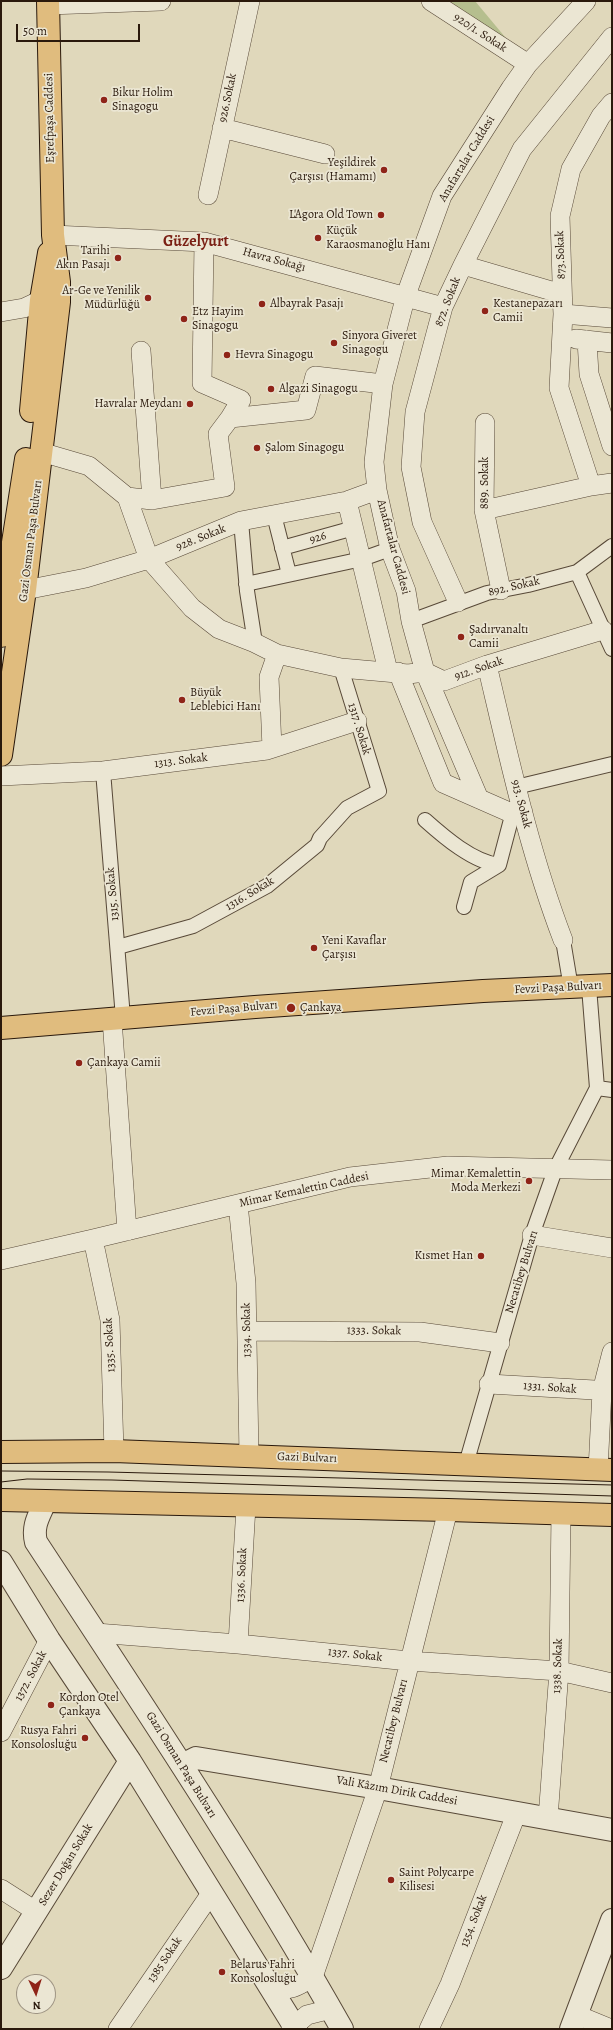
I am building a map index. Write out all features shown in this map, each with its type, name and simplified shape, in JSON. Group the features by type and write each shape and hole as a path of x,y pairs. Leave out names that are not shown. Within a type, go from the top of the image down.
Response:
{"main road":[{"name":"Eşrefpaşa Caddesi","path":"41,314 59,282 53,235 48,3"},
{"name":"Eşrefpaşa Caddesi","path":"41,314 53,235"},
{"path":"41,314 51,293 59,282"},
{"name":"Gazi Osman Paşa Bulvarı","path":"1,755 25,590 41,452 41,314"},
{"name":"Gazi Osman Paşa Bulvarı","path":"1,636 5,594 28,443 41,314"},
{"name":"Fevzi Paşa Bulvarı","path":"1,1028 483,991 612,985"},
{"name":"Gazi Bulvarı","path":"1,1452 114,1451 605,1470"},
{"path":"1,1500 612,1515"}],"street":[{"path":"48,3 161,1"},
{"name":"926.Sokak","path":"208,195 250,1"},
{"name":"920/1. Sokak","path":"431,1 528,64"},
{"name":"Anafartalar Caddesi","path":"479,799 425,672 411,621 406,592 390,549 377,490 374,462 383,384 406,295 442,196 511,88 528,64 576,5"},
{"name":"872. Sokak","path":"458,602 422,522 411,467 415,412 443,307 522,149 612,37"},
{"name":"873.Sokak","path":"591,486 558,388 563,338 560,216 571,169 601,116 612,103"},
{"path":"222,128 325,154"},
{"name":"Havra Sokağı","path":"53,235 204,242 406,295 443,307"},
{"path":"127,497 152,500 225,487 218,434 241,400 202,383 204,242"},
{"path":"463,265 562,294 563,314 612,318"},
{"path":"4,309 22,314 41,314"},
{"path":"563,338 612,343"},
{"path":"587,340 589,374 612,446"},
{"path":"141,351 152,500"},
{"path":"230,418 306,410 315,376 383,384"},
{"name":"889. Sokak","path":"485,424 484,510 501,590"},
{"path":"41,452 89,466 127,497 149,559 192,608 219,629 255,643 277,654 341,668 408,674 425,672"},
{"path":"484,510 591,486 612,483"},
{"name":"928. Sokak","path":"25,590 86,578 149,559 241,521 347,501 377,490"},
{"path":"347,501 393,672 444,783 479,799 518,812 499,865 471,882 464,907"},
{"path":"274,515 289,574"},
{"path":"241,521 246,584 255,643"},
{"name":"926","path":"282,548 354,528"},
{"name":"892. Sokak","path":"411,621 458,602 577,572 612,546"},
{"path":"246,584 362,558 390,549"},
{"path":"577,572 612,649"},
{"name":"912. Sokak","path":"425,672 444,681 487,665 603,630"},
{"path":"272,748 269,677 277,654"},
{"name":"913. Sokak","path":"487,665 516,787 518,812 548,901 563,940"},
{"name":"1317. Sokak","path":"341,668 356,721 379,791"},
{"name":"1313. Sokak","path":"1,776 103,771 272,748 356,721"},
{"path":"516,787 612,764"},
{"name":"1315. Sokak","path":"103,771 118,947 117,1019 128,1231"},
{"name":"1316. Sokak","path":"118,947 193,926 267,886 316,845 320,838 347,808 379,791"},
{"path":"425,820 443,836 487,864 499,865"},
{"path":"563,940 580,987 597,1088 612,1090"},
{"name":"Necatibey Bulvarı","path":"466,1464 532,1236 555,1170 597,1088"},
{"name":"Mimar Kemalettin Caddesi","path":"1,1260 94,1240 350,1177 448,1166 555,1170 612,1170"},
{"name":"1334. Sokak","path":"238,1204 246,1283 249,1456"},
{"path":"532,1236 612,1248"},
{"name":"1335. Sokak","path":"94,1240 110,1320 114,1451"},
{"name":"1333. Sokak","path":"247,1331 420,1332 500,1343"},
{"path":"605,1470 607,1391 612,1352"},
{"name":"1331. Sokak","path":"489,1384 607,1391"},
{"name":"Gazi Osman Paşa Bulvarı","path":"45,1502 35,1525 34,1532 36,1542 182,1766 313,1977 342,2029"},
{"name":"1336. Sokak","path":"238,1644 246,1506"},
{"name":"Necatibey Bulvarı","path":"313,1977 378,1788 448,1510"},
{"name":"1338. Sokak","path":"548,1818 558,1671 561,1513"},
{"path":"1,1562 50,1640 130,1761 212,1892 294,2028 307,2014 331,2008"},
{"name":"1337. Sokak","path":"96,1633 238,1644 409,1661 558,1671 612,1683"},
{"name":"1372. Sokak","path":"1,1732 50,1640"},
{"name":"Vali Kâzım Dirik Caddesi","path":"182,1766 196,1758 378,1788 612,1830"},
{"name":"Sezer Doğan Sokak","path":"1,1968 130,1761"},
{"name":"1354. Sokak","path":"428,2029 450,1984 516,1812"},
{"path":"1,1889 37,1912"},
{"name":"1385 Sokak","path":"118,2029 212,1892"},
{"path":"611,2029 574,2022 612,1920"},
{"path":"270,1988 283,1990 301,1984 313,1977"}],"green space":[{"path":"431,1 475,1 505,37 500,46"}],"tram line":[{"path":"1,1471 108,1472 612,1485"},
{"path":"1,1482 27,1479 112,1480 612,1496"}],"place":[{"name":"Bikur Holim Sinagogu","path":"104,100"},
{"name":"Yeşildirek Çarşısı (Hamamı)","path":"384,170"},
{"name":"L'Agora Old Town","path":"381,215"},
{"name":"Küçük Karaosmanoğlu Hanı","path":"318,238"},
{"name":"Tarihi Akın Pasajı","path":"118,258"},
{"name":"Ar-Ge ve Yenilik Müdürlüğü","path":"148,298"},
{"name":"Albayrak Pasajı","path":"262,304"},
{"name":"Kestanepazarı Camii","path":"485,311"},
{"name":"Etz Hayim Sinagogu","path":"184,319"},
{"name":"Sinyora Giveret Sinagogu","path":"334,343"},
{"name":"Hevra Sinagogu","path":"227,355"},
{"name":"Algazi Sinagogu","path":"271,389"},
{"name":"Havralar Meydanı","path":"190,404"},
{"name":"Şalom Sinagogu","path":"257,448"},
{"name":"Şadırvanaltı Camii","path":"461,637"},
{"name":"Büyük Leblebici Hanı","path":"182,700"},
{"name":"Yeni Kavaflar Çarşısı","path":"314,948"},
{"name":"Çankaya","path":"291,1008"},
{"name":"Çankaya Camii","path":"79,1063"},
{"name":"Mimar Kemalettin Moda Merkezi","path":"529,1181"},
{"name":"Kısmet Han","path":"481,1256"},
{"name":"Kordon Otel Çankaya","path":"51,1705"},
{"name":"Rusya Fahri Konsolosluğu","path":"85,1738"},
{"name":"Saint Polycarpe Kilisesi","path":"391,1880"},
{"name":"Belarus Fahri Konsolosluğu","path":"222,1972"}],"district":[{"name":"Güzelyurt","path":"196,242"}]}
